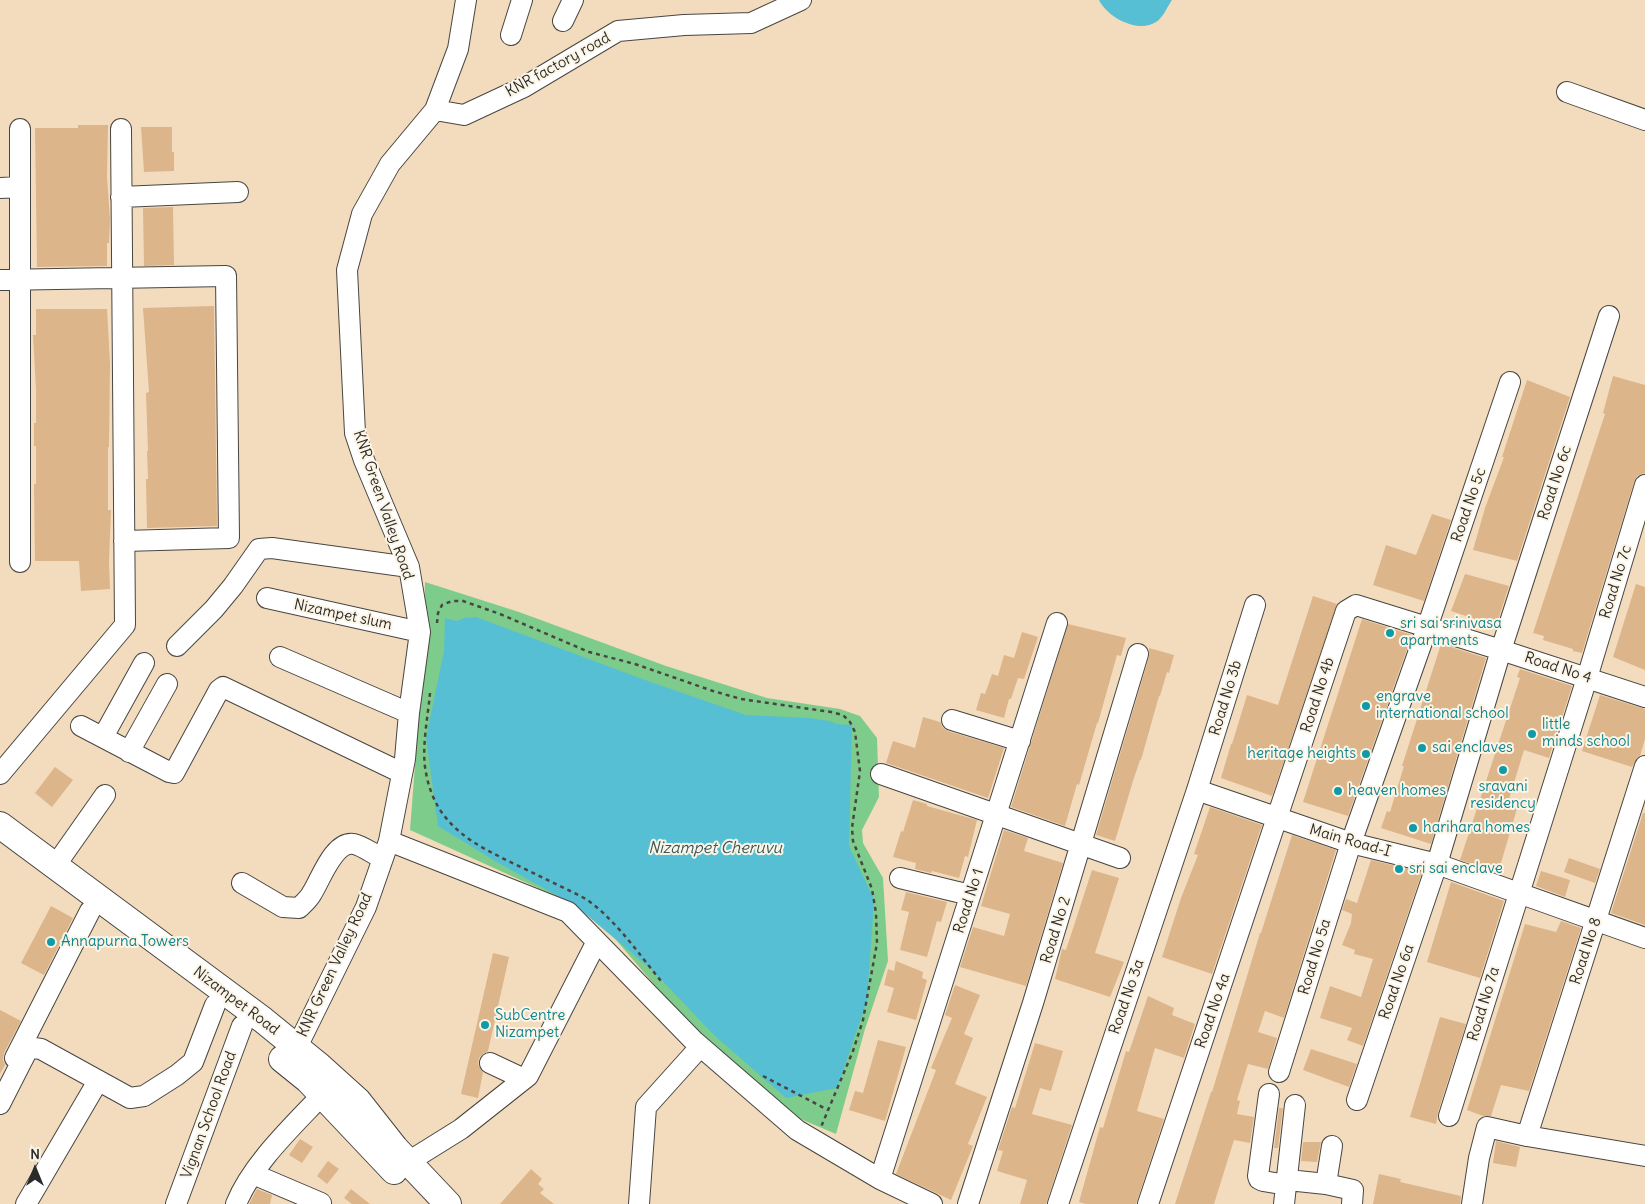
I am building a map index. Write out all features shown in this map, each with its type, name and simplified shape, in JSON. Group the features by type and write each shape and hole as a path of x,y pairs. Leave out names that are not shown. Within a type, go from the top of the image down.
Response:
{"main road":[{"name":"Nizampet Road","path":"0,825 263,1020 318,1064 358,1101 363,1123 395,1172 429,1204"},
{"name":"Nizampet Road","path":"0,844 242,1026 308,1080 322,1095 363,1123 408,1162 448,1204"}],"street":[{"name":"KNR Green Valley Road","path":"296,1047 366,907 385,850 405,759 409,713 428,630 409,567 364,460 356,434 347,270 362,214 390,164 434,110 458,49 466,0"},
{"path":"511,36 522,0"},
{"path":"563,21 573,0"},
{"name":"KNR factory road","path":"434,110 464,115 530,83 618,31 751,23 801,0"},
{"path":"1567,92 1645,120"},
{"path":"20,129 20,562"},
{"path":"0,774 125,625 120,129"},
{"path":"0,188 20,187"},
{"path":"121,197 238,192"},
{"path":"0,280 226,276 229,538 124,541"},
{"name":"Road No 6c","path":"1437,864 1501,650 1609,316"},
{"name":"Road No 5c","path":"1351,843 1427,628 1510,382"},
{"name":"Road No 7c","path":"1518,893 1587,678 1645,485"},
{"path":"177,646 214,609 259,549 272,548 409,567"},
{"name":"Nizampet slum","path":"267,598 428,630"},
{"name":"Road No 4","path":"1356,605 1645,697"},
{"name":"Road No 4b","path":"1278,818 1346,611 1356,605"},
{"name":"Road No 3b","path":"1197,790 1255,606"},
{"name":"Road No 1","path":"880,1179 1057,623"},
{"name":"Road No 2","path":"968,1204 1033,1004 1138,654"},
{"path":"280,657 409,713"},
{"path":"103,736 144,663"},
{"path":"129,752 167,684"},
{"path":"81,726 103,736 129,752 174,773 219,690 223,687 402,773"},
{"path":"952,720 1020,741"},
{"name":"Road No 8","path":"1527,1136 1645,766"},
{"path":"881,774 1120,858"},
{"name":"Main Road-I","path":"1197,790 1351,843 1437,864 1645,938"},
{"name":"Road No 3a","path":"1058,1204 1197,790"},
{"path":"55,866 105,795"},
{"name":"Road No 4a","path":"1148,1204 1278,818"},
{"name":"Road No 5a","path":"1279,1072 1351,843"},
{"path":"242,883 283,907 299,908 312,893 335,853 345,844 353,844 385,850 568,912 700,1046 797,1130 880,1179 932,1204"},
{"name":"Road No 6a","path":"1357,1100 1437,864"},
{"path":"900,878 970,896"},
{"name":"Road No 7a","path":"1449,1116 1518,893"},
{"path":"0,1087 90,911"},
{"path":"408,1162 461,1129 528,1076 594,947"},
{"path":"0,1104 28,1049 34,1048 41,1049 130,1098 144,1096 177,1075 193,1062 214,1005"},
{"name":"Vignan School Road","path":"176,1204 242,1026"},
{"path":"639,1204 646,1107 700,1046"},
{"path":"490,1063 524,1079"},
{"path":"26,1204 98,1081"},
{"path":"1269,1094 1259,1179 1287,1190 1326,1184 1353,1190 1352,1204"},
{"path":"236,1204 243,1187 271,1150 322,1095"},
{"path":"1287,1190 1295,1105"},
{"path":"1472,1204 1479,1158 1487,1127 1527,1136 1645,1156"},
{"path":"1326,1184 1332,1146"},
{"path":"253,1174 321,1203"}],"path":[{"path":"428,630 442,605 452,601 463,601 500,614 589,652 635,664 712,691 750,700 831,712 843,715 850,722 855,732 860,771 852,828 853,841 872,889 876,913 877,943 864,1020 815,1141"},
{"path":"430,692 425,772 437,804 447,819 460,834 478,846 586,899 596,906 625,937 664,985"},
{"path":"756,1072 828,1110"}],"green space":[{"name":"Nizampet Cheruvu","path":"425,582 519,612 666,666 767,698 840,709 860,716 877,738 879,797 862,830 863,843 883,878 888,961 865,1029 836,1134 784,1112 702,1041 612,935 580,907 410,830 423,662"}],"water":[{"path":"1099,0 1172,0 1163,15 1156,22 1141,26 1132,25 1116,18"},
{"name":"Nizampet Cheruvu","path":"476,617 645,680 746,715 809,718 830,721 836,724 852,725 849,846 874,900 867,1001 837,1088 786,1098 714,1035 653,971 576,906 495,861 438,826 426,738 444,651 445,618 457,621"}],"building":[{"path":"78,125 108,125 107,177 110,219 107,266 37,267 35,128 78,128"},
{"path":"141,127 172,127 174,171 144,172"},
{"path":"173,207 174,265 144,266 143,208"},
{"path":"214,306 217,526 147,528 146,479 148,479 148,451 146,393 149,392 143,308"},
{"path":"36,309 107,309 110,363 108,510 111,510 110,589 81,591 79,561 35,561 34,484 36,484 36,446 34,446 34,423 36,423 36,390 33,335 36,335"},
{"path":"1613,376 1645,385 1645,473 1637,476 1634,482 1582,653 1543,640 1544,636 1533,633 1605,414 1603,413"},
{"path":"1527,380 1570,397 1517,561 1473,550"},
{"path":"1432,514 1451,520 1424,601 1373,585 1386,545 1416,555"},
{"path":"1465,574 1509,586 1496,626 1451,611"},
{"path":"1636,584 1645,587 1645,670 1613,657"},
{"path":"1313,596 1337,604 1272,796 1221,778 1247,695 1278,705"},
{"path":"1362,619 1412,635 1348,816 1303,802"},
{"path":"1068,624 1126,638 1121,656 1117,655 1098,723 1065,826 1011,807"},
{"path":"1022,632 1038,637 1024,679 1018,678 1011,699 1009,699 1004,718 976,710 981,693 985,694 992,674 998,676 1004,655 1014,658"},
{"path":"1441,644 1486,658 1431,844 1381,828 1387,811 1390,812 1404,766 1402,766"},
{"path":"1149,648 1174,655 1159,696 1115,841 1096,835 1149,657"},
{"path":"1520,669 1572,686 1549,758 1524,750 1509,799 1519,802 1498,873 1460,860 1520,678 1517,677"},
{"path":"1600,695 1645,709 1645,739 1640,756 1632,767 1582,751"},
{"path":"923,717 940,722 943,728 948,731 1004,748 988,798 886,763 893,741 915,748"},
{"path":"55,767 73,780 52,807 35,793"},
{"path":"913,800 927,804 927,806 977,820 968,857 965,856 959,878 915,869 916,863 893,857"},
{"path":"1210,807 1262,825 1212,974 1162,957 1181,898 1198,855 1194,854"},
{"path":"1643,813 1645,813 1645,925 1611,913"},
{"path":"1004,830 1028,838 1024,851 1063,863 1026,986 960,967 973,927 1004,936 1010,914 981,906"},
{"path":"1292,835 1336,850 1284,1018 1265,1011 1258,1032 1277,1038 1268,1069 1248,1064 1237,1100 1240,1101 1237,1114 1254,1117 1250,1143 1234,1140 1214,1204 1175,1204 1212,1092"},
{"path":"1569,858 1600,869 1595,883 1564,872"},
{"path":"1371,860 1422,872 1363,1046 1347,1040 1352,1028 1320,1018 1330,986 1361,997 1373,959 1354,954 1355,950 1342,945 1351,923 1352,914 1342,910 1346,899 1357,903"},
{"path":"1092,870 1119,878 1095,953 1124,962 1110,997 1055,979 1062,949 1066,950"},
{"path":"1541,871 1570,880 1565,897 1536,886"},
{"path":"1451,882 1504,901 1480,978 1427,962"},
{"path":"906,892 947,902 941,922 937,921 927,957 900,950 909,912 901,910"},
{"name":"Annapurna Towers","path":"51,906 73,918 44,975 21,963"},
{"path":"1561,921 1581,928 1529,1091 1501,1085 1491,1116 1483,1116 1467,1110 1525,924 1556,932"},
{"name":"SubCentre Nizampet","path":"493,953 509,957 488,1051 479,1058 478,1064 483,1072 478,1098 461,1094"},
{"path":"896,961 923,972 922,978 927,980 916,1020 887,1012 894,988 884,985 888,969 894,971"},
{"path":"955,985 980,995 964,1034 973,1038 955,1084 987,1097 968,1144 973,1146 951,1200 896,1174 936,1070 931,1068 952,1018 945,1015"},
{"path":"1148,996 1174,1008 1172,1015 1195,1024 1184,1058 1155,1048 1137,1111 1164,1119 1136,1204 1086,1204 1079,1202 1100,1127 1103,1128 1126,1051 1129,1052"},
{"path":"0,1010 21,1021 4,1053 5,1065 0,1074"},
{"path":"1440,1017 1466,1024 1438,1112 1436,1124 1410,1117"},
{"path":"878,1040 906,1047 885,1121 849,1110 855,1091 863,1093"},
{"path":"1035,1043 1063,1051 1051,1091 1040,1088 1032,1114 1072,1125 1046,1204 1020,1204 1027,1180 997,1171 1003,1151 998,1150 1012,1107 1015,1108"},
{"path":"1311,1049 1357,1064 1349,1087 1303,1070"},
{"path":"1279,1108 1283,1108 1278,1148 1274,1148"},
{"path":"300,1139 313,1147 302,1163 289,1155"},
{"path":"1496,1141 1520,1147 1516,1167 1493,1163"},
{"path":"1303,1142 1321,1142 1317,1162 1301,1161"},
{"path":"328,1161 339,1169 327,1184 317,1176"},
{"path":"531,1169 542,1179 538,1184 544,1189 540,1193 554,1204 500,1204"},
{"path":"1379,1174 1401,1179 1400,1182 1461,1196 1460,1204 1373,1204"},
{"path":"257,1189 272,1195 270,1204 249,1204"},
{"path":"351,1189 370,1204 352,1204 344,1198"}],"place":[{"name":"sri sai srinivasa apartments","path":"1390,633"},
{"name":"engrave international school","path":"1366,706"},
{"name":"little minds school","path":"1532,734"},
{"name":"sai enclaves","path":"1422,748"},
{"name":"heritage heights","path":"1366,754"},
{"name":"sravani residency","path":"1503,770"},
{"name":"heaven homes","path":"1338,791"},
{"name":"harihara homes","path":"1413,828"},
{"name":"sri sai enclave","path":"1399,869"},
{"name":"Annapurna Towers","path":"51,942"},
{"name":"SubCentre Nizampet","path":"485,1025"}]}
